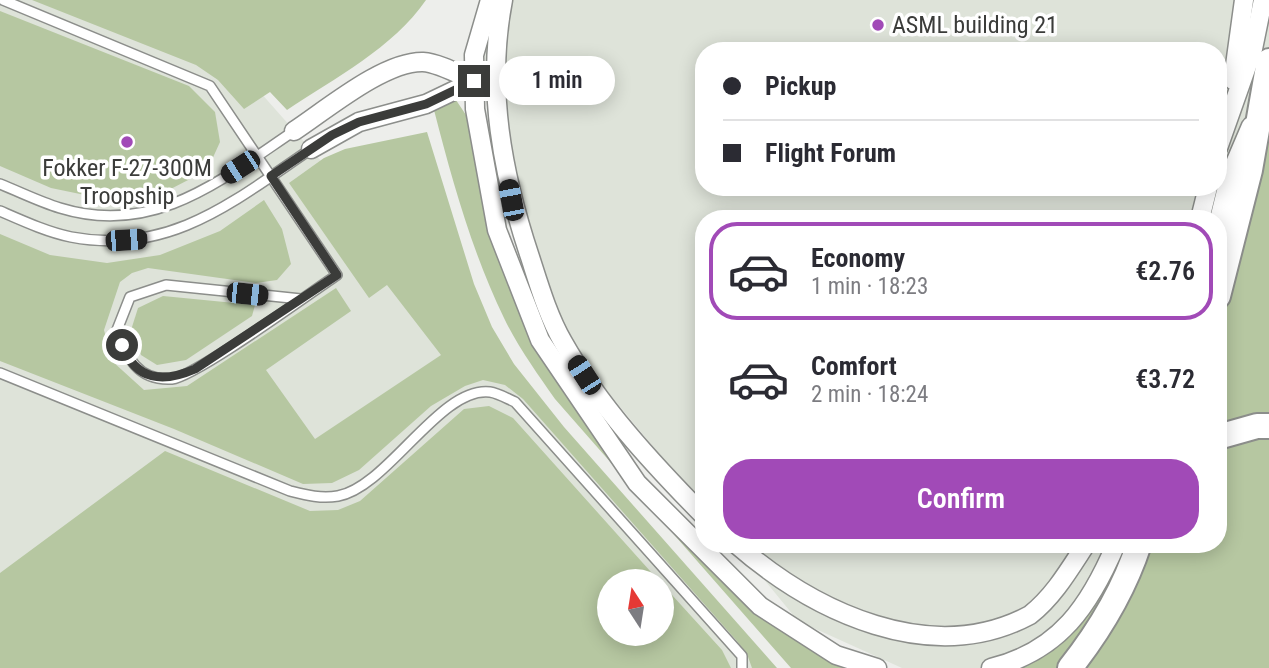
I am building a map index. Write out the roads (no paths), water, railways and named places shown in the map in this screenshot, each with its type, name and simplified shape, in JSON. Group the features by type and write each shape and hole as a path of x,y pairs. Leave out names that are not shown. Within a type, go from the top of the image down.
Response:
{"main road":[{"path":"1227,261 1250,170 1269,61"},
{"path":"1227,434 1257,425 1269,426"},
{"path":"1070,668 1091,641 1117,598 1131,553"}],"street":[{"path":"490,0 474,55 474,81 475,109 497,230 540,340 637,483 695,541"},
{"path":"503,0 495,81 500,141 511,200 545,298 562,340 595,392 695,509"},
{"path":"1227,111 1236,68 1244,0"},
{"path":"1227,117 1253,50 1263,0"},
{"path":"294,131 367,82 412,64 425,62 474,81"},
{"path":"311,149 359,122 426,104 474,81"},
{"path":"1227,187 1262,100"},
{"path":"540,340 545,298"},
{"path":"540,340 573,358"},
{"path":"707,553 760,606 836,655 877,668"},
{"path":"713,553 717,563"},
{"path":"747,553 849,626 882,640 926,648 959,646 985,640 1014,627 1056,590 1080,553"},
{"path":"1072,566 1087,553"},
{"path":"991,668 1015,662 1065,629 1127,553"},
{"path":"717,563 776,576"}],"lane":[{"path":"3,0 209,86 337,275 301,299 195,369 173,379 147,375 128,360 117,330 130,297 166,285 301,299"},
{"path":"0,184 61,208 98,216 135,215 172,207 206,190 294,131"},
{"path":"0,211 69,237 107,242 145,239 181,230 212,215 311,149"},
{"path":"0,373 290,491 314,497 340,496 364,483 462,396 490,392 515,402 742,656 743,668"}],"place":[{"name":"ASML building 21","path":"878,25"},
{"name":"Fokker F-27-300M Troopship","path":"127,142"}]}
